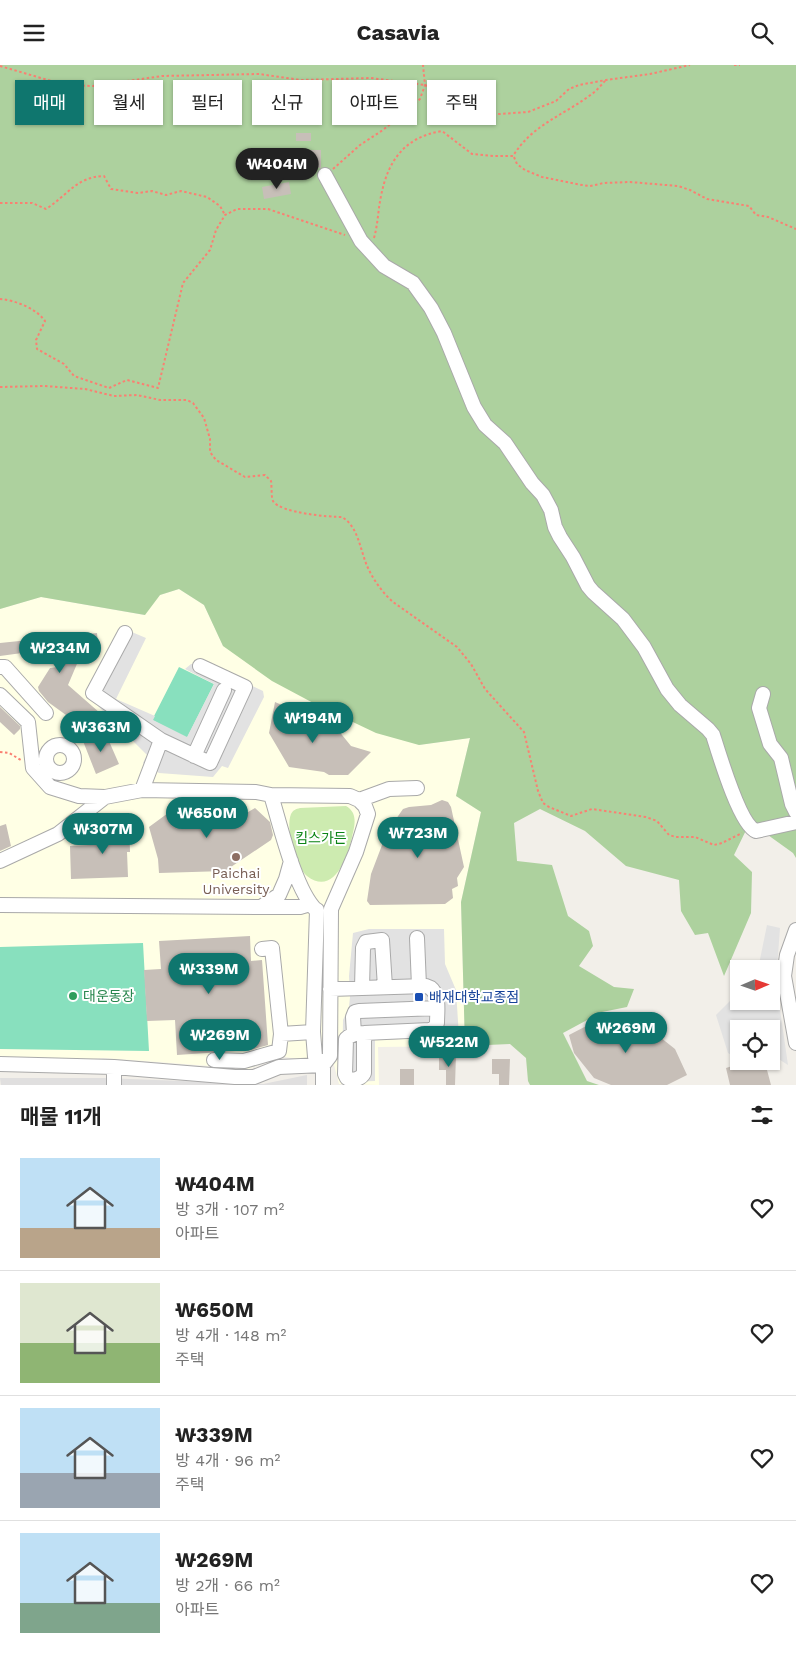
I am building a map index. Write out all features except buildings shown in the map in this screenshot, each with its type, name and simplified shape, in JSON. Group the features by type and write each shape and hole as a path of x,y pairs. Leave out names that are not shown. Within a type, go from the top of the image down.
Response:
{"street":[{"path":"325,175 361,241 384,266 413,283 431,308 447,340 474,407 485,425 505,443 532,483 543,495 551,510 555,527 560,537 593,592 623,619 644,647 667,689 680,705 713,735 742,816 753,830 773,828 796,822"},
{"path":"125,633 93,693 161,740 210,763 245,687 200,666"},
{"path":"0,667 5,667 46,713"},
{"path":"194,756 224,691"},
{"path":"763,694 759,708 770,744 781,758 792,804 796,811"},
{"path":"0,695 28,722 33,768 50,787 79,796 105,797 142,790 256,792 271,795 350,796 359,800 365,806 368,814 356,852 331,909 330,1056 323,1065 323,1085"},
{"path":"142,790 161,740"},
{"path":"50,787 54,771"},
{"path":"359,800 389,789 416,787"},
{"path":"271,795 295,873 313,907 313,1032 315,1057 323,1065"},
{"path":"0,861 58,834 105,797"},
{"path":"261,907 279,895 291,860"},
{"path":"0,905 313,907 331,909"},
{"path":"796,930 787,955 784,976 796,1043"},
{"path":"417,938 419,986"},
{"path":"362,988 363,948 366,942 382,941 385,987"},
{"path":"214,1060 244,1061 279,1051 281,1034 272,949 262,949"},
{"path":"330,989 419,986 432,987 436,992 437,1008 437,1023 430,1031 359,1033 353,1017 355,1012 437,1008"},
{"path":"281,1034 313,1032"},
{"path":"0,1064 114,1067 235,1077 254,1077 278,1067 323,1065"},
{"path":"114,1067 114,1085"}],"path":[{"path":"325,175 337,167 360,145 405,113 420,99 425,85 424,65"},
{"path":"0,66 65,85 93,86 162,76 259,74 301,80 371,78 425,85 440,90 456,101 485,115 528,112 556,101 569,89 606,79 650,74 690,65"},
{"path":"734,65 740,65"},
{"path":"513,156 520,144 546,122 590,95 606,79"},
{"path":"0,299 9,300 41,314 45,321 36,341 37,349 64,364 74,376 109,388 127,380 158,388 182,283 210,250 216,230 226,215 237,209 268,209 361,241 373,243 378,227 380,197 388,168 402,150 420,137 442,131 472,154 513,156"},
{"path":"513,156 517,164 524,170 542,177 590,186 604,183 630,182 678,186 707,199 749,206 756,215 768,217 796,229"},
{"path":"0,203 32,203 46,209 57,202 78,182 91,177 104,176 111,189 138,193 152,191 166,195 181,191 207,197 220,206 226,215"},
{"path":"0,387 44,386 85,389 114,396 137,395 160,400 187,400 193,403 204,418 210,439 210,452 216,459 245,477 266,475 271,481 274,503 292,512 342,517 349,521 354,527 368,570 385,594 393,602 457,647 471,664 485,689 524,732 538,791 543,803 571,816 592,809 646,817 657,821 669,835 694,837 714,845 753,830"},
{"path":"0,752 9,753 33,768"}],"shaded area":[{"name":"Paichai University","path":"179,589 204,605 223,646 419,745 470,738 456,796 481,812 461,902 465,1046 378,1047 379,1085 339,1084 334,1065 285,1057 273,1059 249,1069 104,1058 0,1066 0,609 41,597 144,615 160,595"},
{"path":"120,627 146,638 116,699 155,716 153,720 187,737 214,684 185,669 191,664 199,664 219,670 263,691 264,697 228,768 222,766 213,777 159,773 143,763 147,755 87,695"},
{"path":"767,925 780,928 778,960 760,960"},
{"path":"369,929 444,929 445,964 456,990 459,1037 375,1040 375,1081 342,1082 343,1020 349,1007 349,976 353,933"},
{"path":"730,1001 730,1010 780,1010 788,1065 780,1060 780,1020 730,1020 730,1054 716,1015"},
{"path":"307,1075 307,1085 1,1085 0,1078 103,1078 263,1084"}],"green space":[{"path":"0,65 796,65 796,858 793,853 750,822 734,855 752,872 751,913 724,976 708,933 695,935 681,911 679,880 626,866 585,831 540,809 514,823 517,861 552,865 568,916 589,931 593,946 579,966 614,987 634,989 627,1007 602,1012 563,1033 587,1081 599,1085 530,1085 526,1058 510,1044 465,1046 461,902 481,812 456,796 470,738 419,745 376,733 317,705 272,681 223,646 204,605 179,589 160,595 145,615 41,597 0,609"},
{"path":"179,667 214,684 187,738 152,720"},
{"name":"킴스가든","path":"346,806 352,812 355,820 347,854 332,878 325,881 317,881 307,876 299,864 289,828 291,814 300,808"},
{"name":"대운동장","path":"143,943 149,1051 0,1049 0,947"}],"place":[{"name":"Paichai University","path":"236,857"},
{"name":"대운동장","path":"73,996"},
{"name":"배재대학교종점","path":"419,997"}]}
